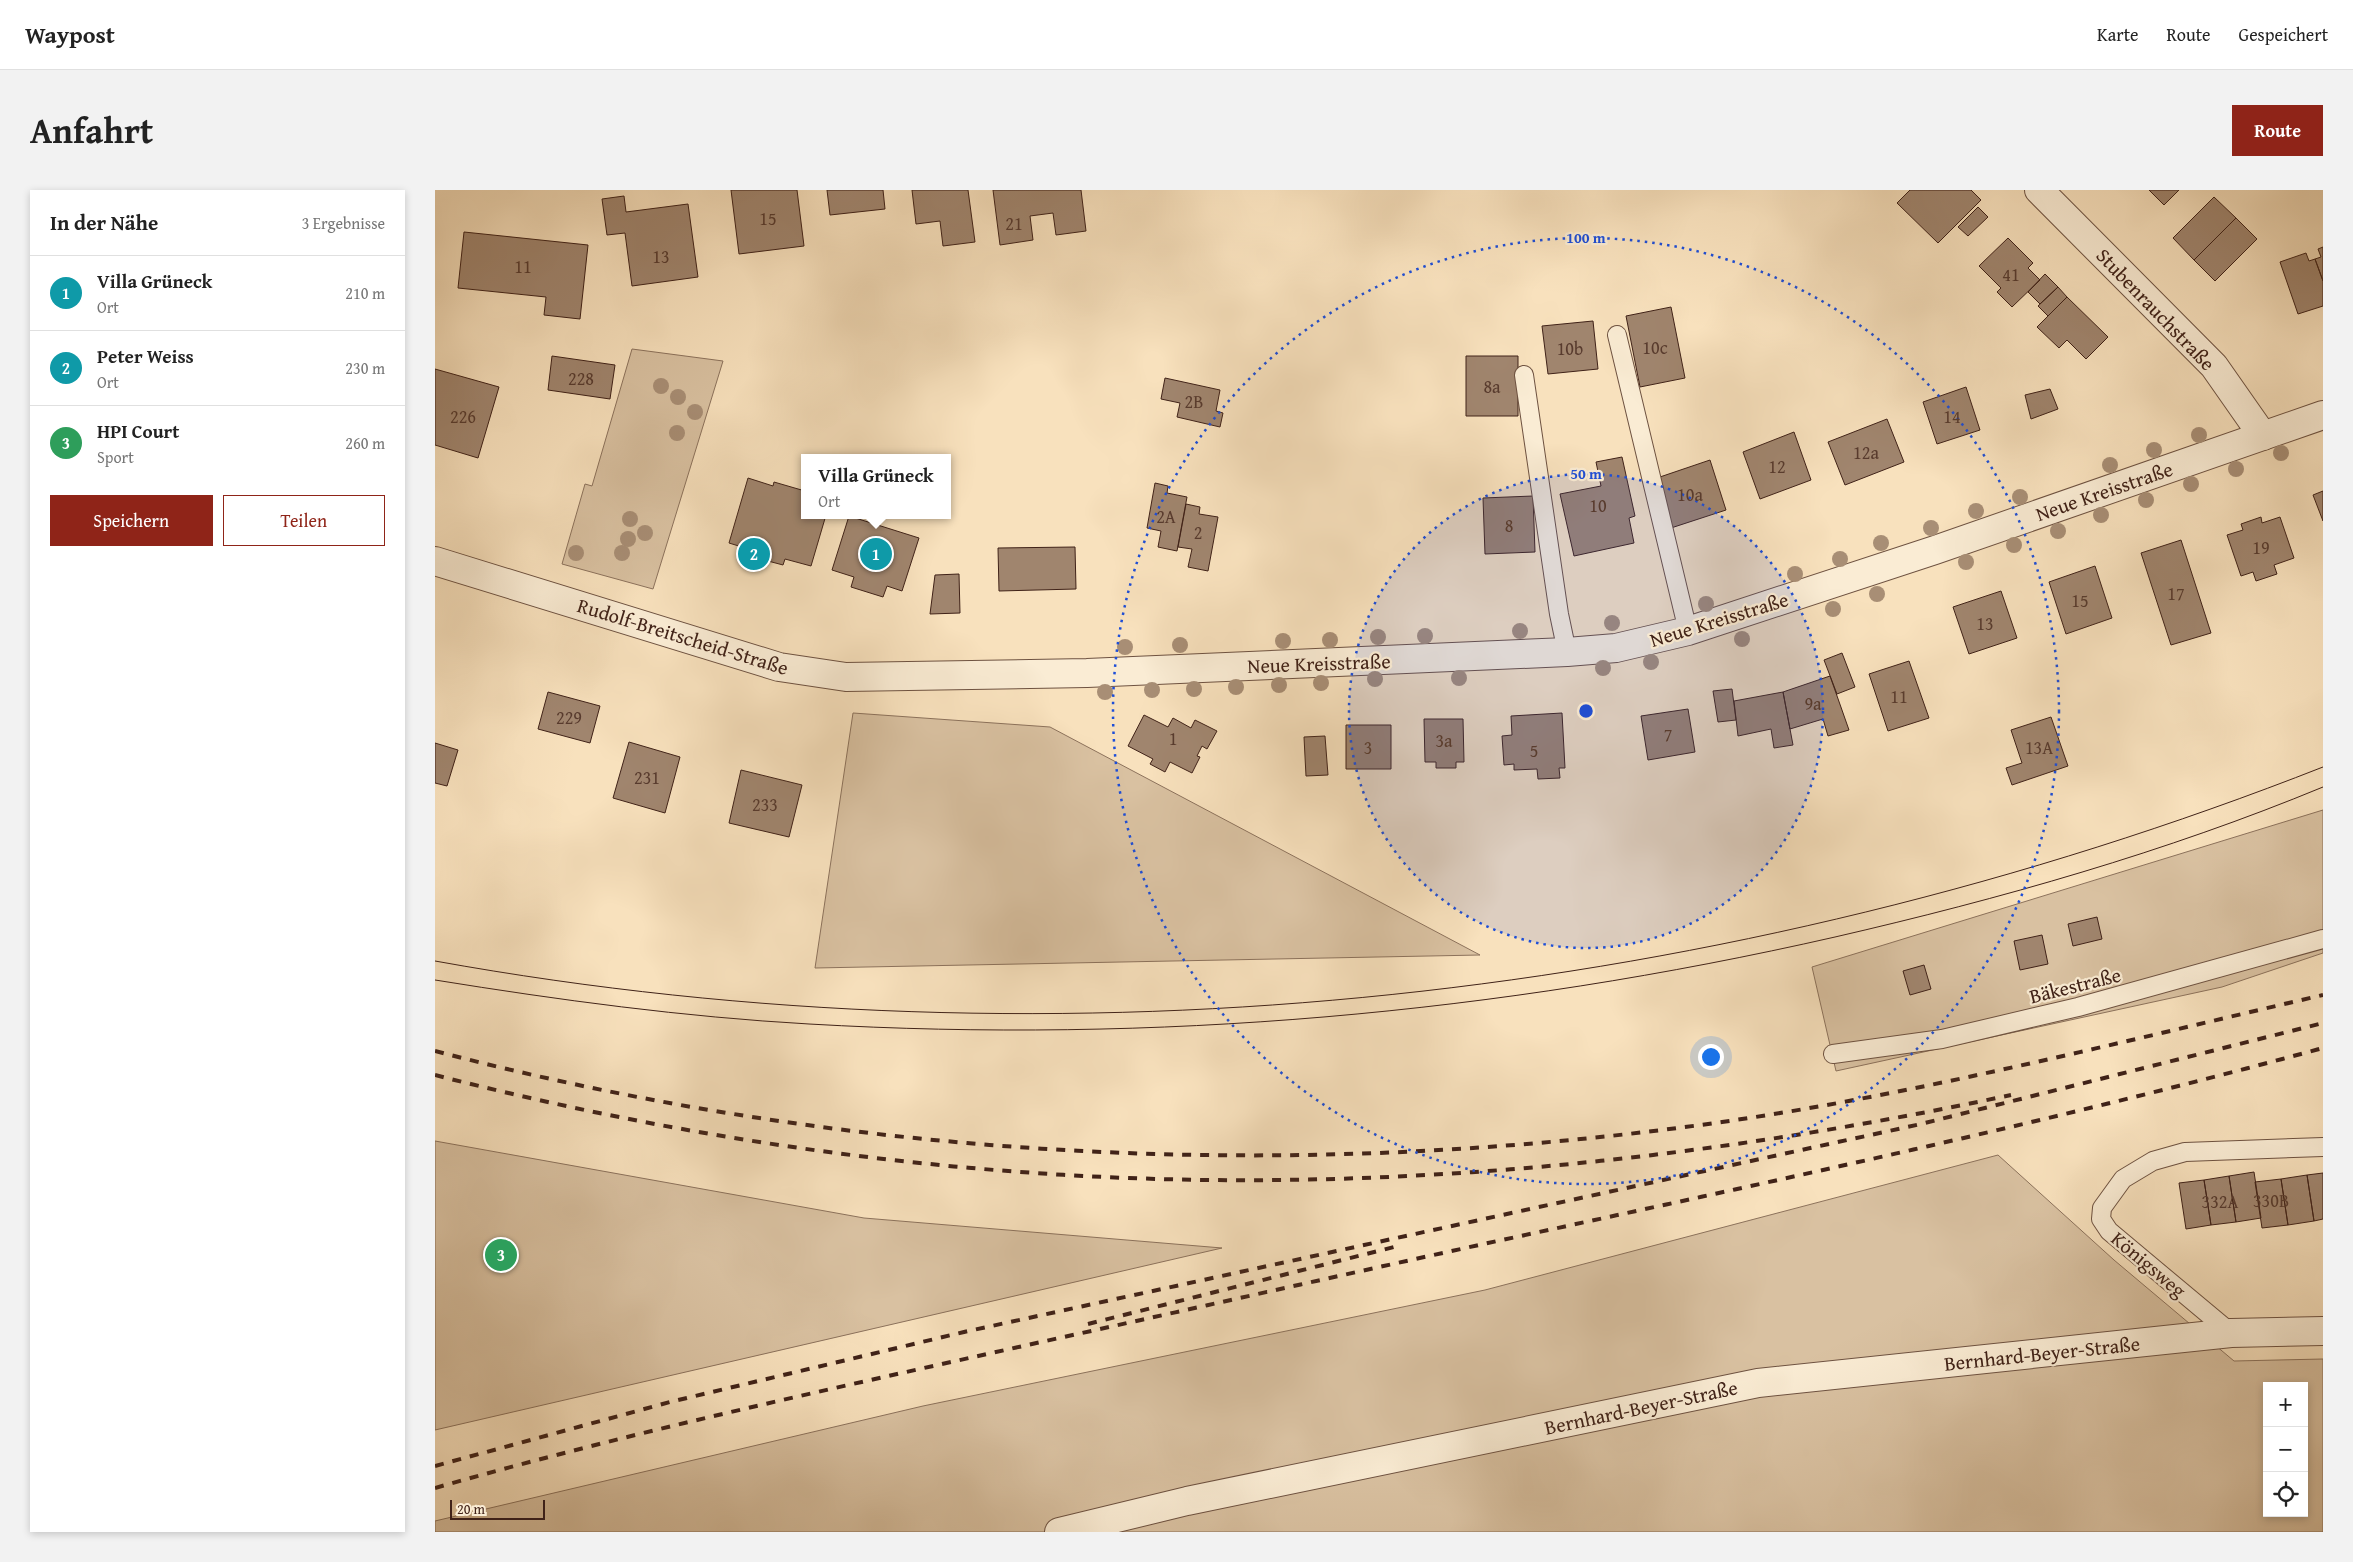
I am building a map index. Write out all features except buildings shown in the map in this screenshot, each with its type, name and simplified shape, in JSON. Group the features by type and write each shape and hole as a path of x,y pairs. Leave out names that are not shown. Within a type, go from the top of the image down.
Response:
{"street":[{"name":"Stubenrauchstraße","path":"2039,190 2214,366 2263,436"},
{"name":"Neue Kreisstraße","path":"1087,673 1567,652 1617,648 1687,631 1935,550 2323,415"},
{"name":"Rudolf-Breitscheid-Straße","path":"435,561 779,667 846,677 1087,673"},
{"path":"2231,1333 2323,1331"},
{"name":"Bernhard-Beyer-Straße","path":"1059,1532 1187,1501 1758,1383 2231,1333"}],"lane":[{"path":"1617,335 1687,631"},
{"path":"1524,375 1559,614 1567,652"},
{"name":"Bäkestraße","path":"1833,1054 1942,1039 2078,1007 2323,939"},
{"name":"Königsweg","path":"2231,1333 2109,1231 2101,1220 2102,1208 2123,1179 2153,1161 2185,1152 2323,1147"}],"shaded area":[{"path":"632,349 723,361 653,589 562,564 585,484 592,486"},
{"path":"853,713 1050,727 1480,955 815,968"},
{"path":"2323,810 2323,953 2222,987 1836,1071 1812,967"},
{"path":"435,1141 864,1218 1222,1248 435,1430"},
{"path":"1998,1155 2114,1260 2234,1361 2323,1359 2323,1532 435,1532 435,1521 923,1406 1485,1290"}],"tram line":[{"path":"435,961 673,995 912,1012 1152,1011 1392,994 1630,961 1866,912 2097,847 2323,767"},
{"path":"435,980 622,1007 715,1017 809,1024 939,1029 1068,1030 1197,1026 1325,1017 1453,1004 1581,986 1708,964 1835,937 1959,907 2082,872 2204,833 2323,787"}],"railway":[{"path":"435,1051 593,1088 753,1117 913,1138 1075,1151 1237,1155 1399,1152 1560,1141 1722,1122 1798,1110 2024,1065 2323,995"},
{"path":"435,1466 670,1402 964,1332 1921,1124 2323,1023"},
{"path":"435,1488 586,1447 737,1410 2008,1128 2323,1048"},
{"path":"435,1075 530,1098 626,1118 722,1136 819,1151 916,1163 1014,1171 1111,1177 1209,1180 1310,1180 1411,1176 1612,1160 1812,1132 1912,1115 2011,1095"},
{"path":"1088,1324 1398,1246"}],"place":[{"name":"Peter Weiss","path":"754,554"},
{"name":"Villa Grüneck","path":"876,554"},
{"name":"HPI Court","path":"501,1255"}]}
